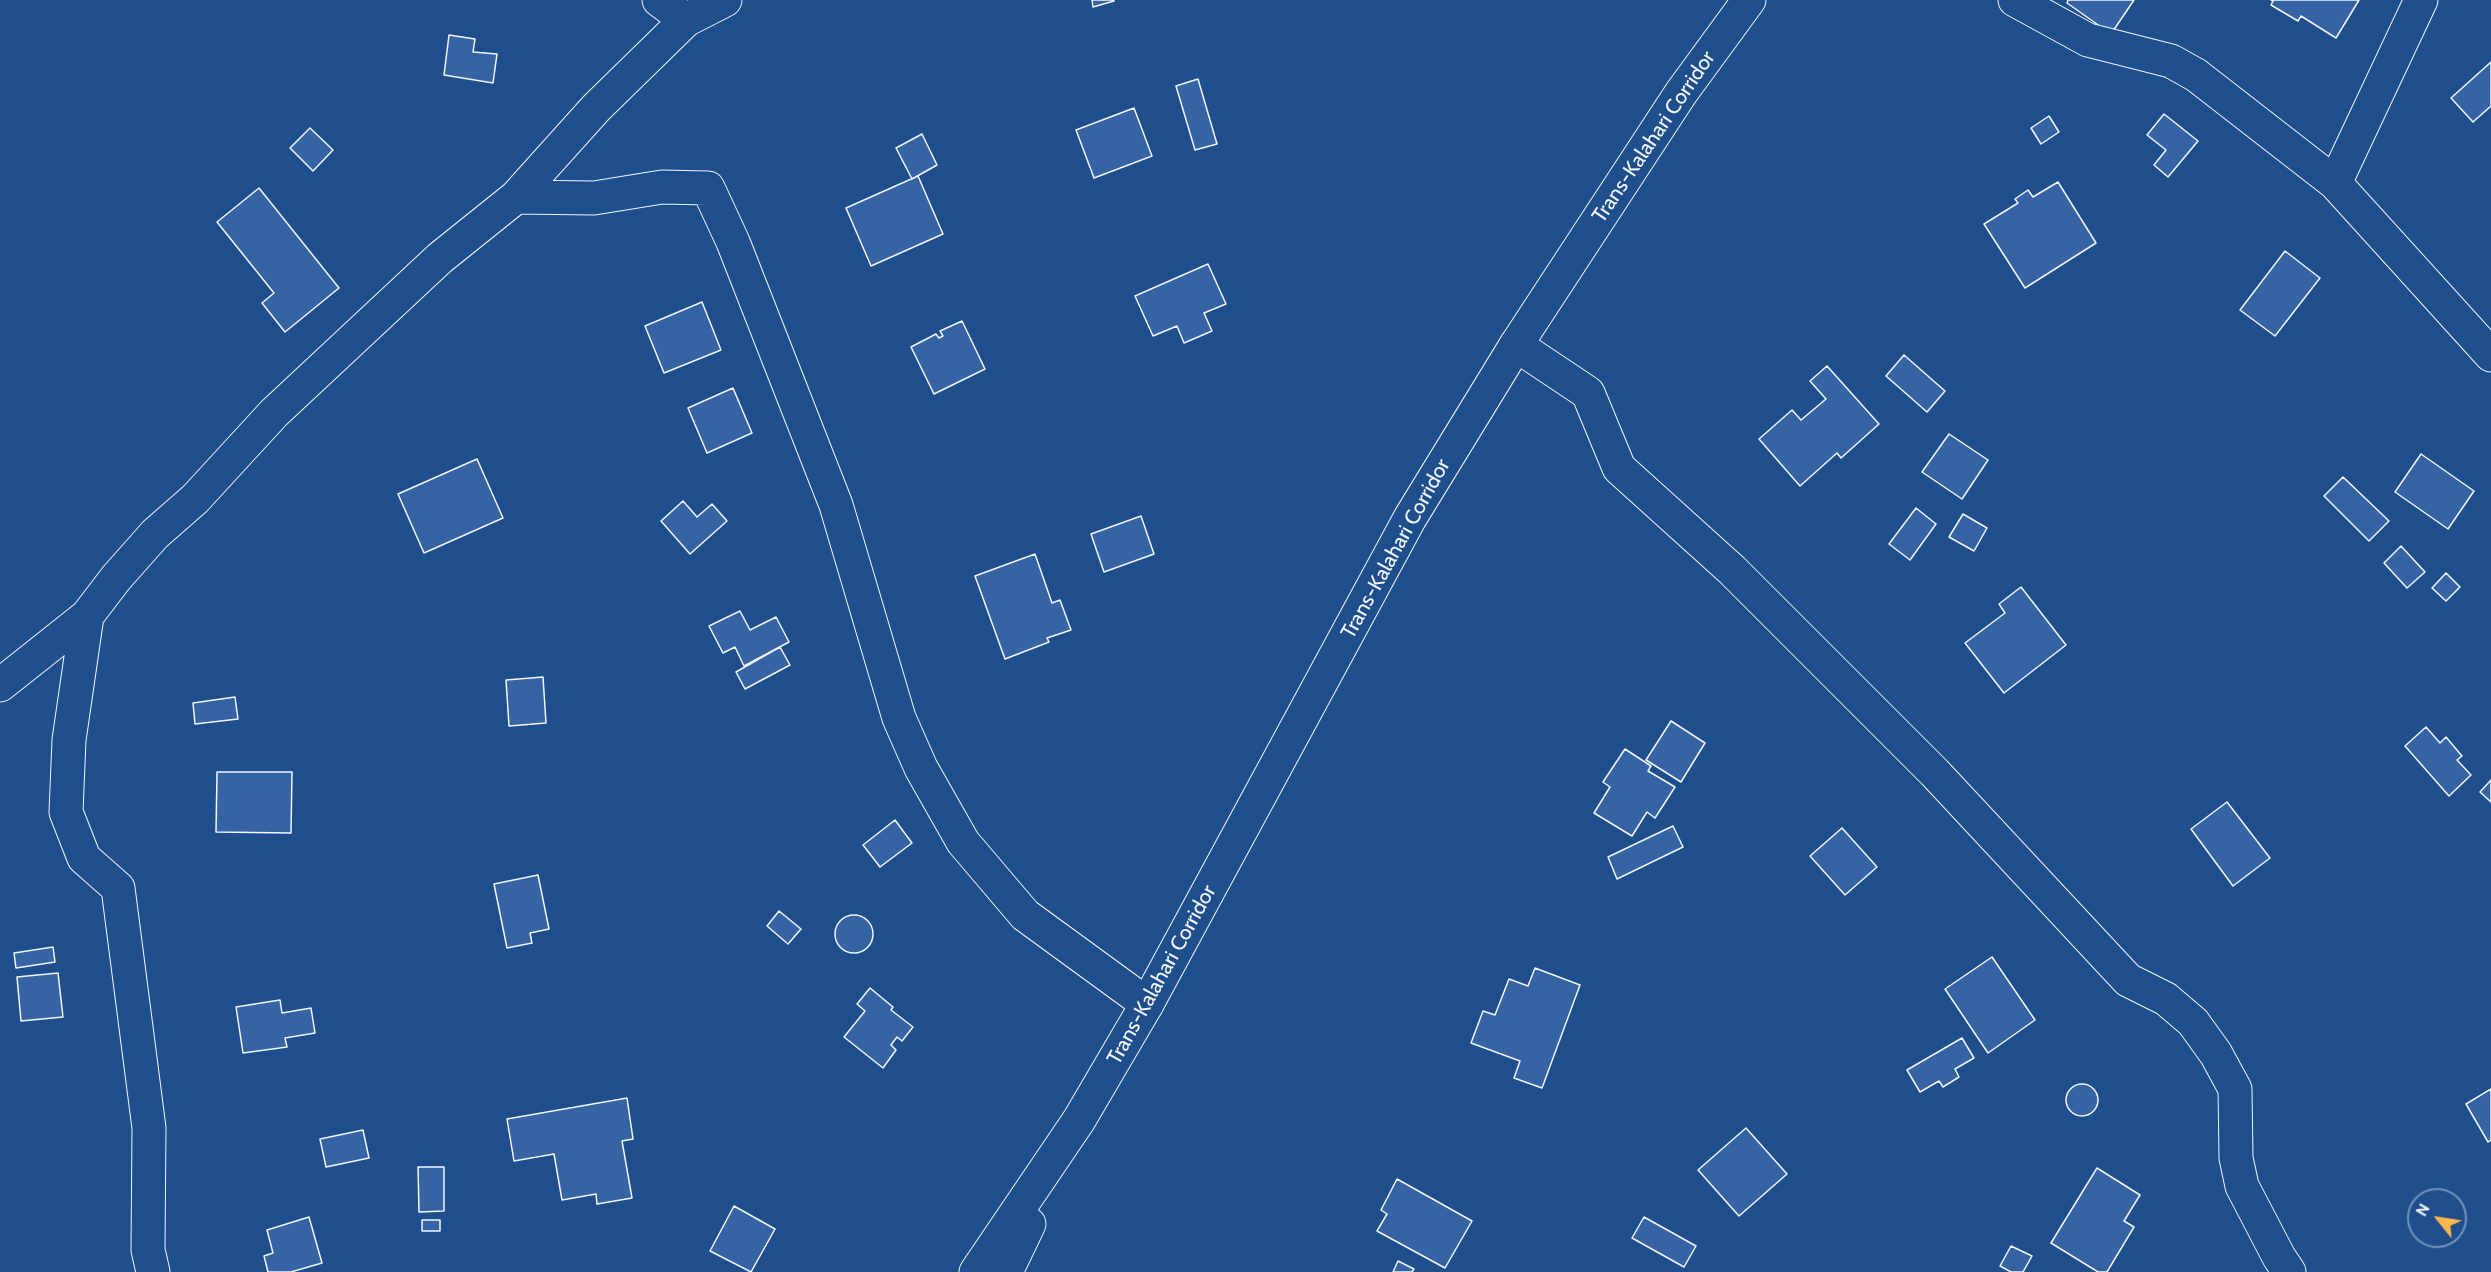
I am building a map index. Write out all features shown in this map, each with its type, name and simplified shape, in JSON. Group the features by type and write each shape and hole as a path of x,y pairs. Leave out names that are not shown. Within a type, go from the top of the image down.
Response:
{"main road":[{"path":"659,0 686,20"},
{"path":"0,685 87,616 116,578 155,534 195,499 274,413 440,258 516,197 596,108 686,20 725,0"},
{"name":"Trans-Kalahari Corridor","path":"1006,1272 1080,1120 1255,808 1410,518 1516,345 1682,93 1749,0"},
{"path":"2016,0 2088,40 2171,61 2188,71 2335,183 2491,355"},
{"path":"2335,183 2421,0"},
{"path":"516,197 594,198 662,187 708,188 734,242 836,505 899,718 921,768 963,842 1024,915 1147,1004"},
{"path":"1516,345 1588,393 1619,468 1732,570 1926,764 2128,980 2166,999 2193,1022 2216,1054 2235,1089 2236,1158 2242,1186 2289,1272"},
{"path":"87,616 69,740 66,812 84,858 118,888 149,1128 148,1250 153,1272"},
{"name":"Trans-Kalahari Corridor","path":"976,1272 1080,1120"}],"building":[{"path":"1092,0 1114,0 1114,1 1093,7"},
{"path":"2068,0 2134,0 2111,34 2067,3"},
{"path":"2271,0 2359,0 2336,38 2301,16 2298,21 2271,5 2273,1"},
{"path":"449,35 475,39 473,52 497,54 493,83 444,75"},
{"path":"2491,62 2491,106 2473,122 2451,98"},
{"path":"1198,79 1217,144 1195,150 1176,86"},
{"path":"1134,108 1152,156 1094,178 1076,130"},
{"path":"2164,114 2198,141 2168,177 2154,165 2166,150 2147,135"},
{"path":"2049,116 2059,132 2041,144 2031,128"},
{"path":"310,128 333,150 313,171 290,148"},
{"path":"922,134 937,165 912,179 896,148"},
{"path":"918,176 943,234 871,266 846,208"},
{"path":"2058,182 2096,243 2025,288 1984,224 2018,203 2015,199 2028,190 2033,197"},
{"path":"259,188 339,288 285,332 262,303 274,293 217,222"},
{"path":"2285,251 2320,278 2275,336 2240,310"},
{"path":"1208,264 1226,304 1204,313 1212,331 1184,343 1177,326 1153,336 1135,296"},
{"path":"702,302 721,350 664,373 645,326"},
{"path":"962,321 985,369 934,394 911,347 936,334 939,338 943,336 940,331"},
{"path":"1904,355 1945,391 1927,412 1886,376"},
{"path":"1827,366 1879,424 1841,458 1837,453 1800,486 1759,439 1792,410 1801,420 1826,399 1810,381"},
{"path":"733,388 752,433 707,453 688,408"},
{"path":"1949,434 1988,460 1962,499 1922,472"},
{"path":"2421,454 2474,491 2448,529 2395,492"},
{"path":"477,459 503,518 424,553 398,494"},
{"path":"2343,477 2389,521 2369,541 2324,496"},
{"path":"683,501 697,517 712,504 727,521 690,554 661,521"},
{"path":"1916,508 1936,524 1910,560 1889,544"},
{"path":"1963,514 1987,528 1974,551 1949,537"},
{"path":"1141,516 1154,554 1104,572 1091,534"},
{"path":"2401,546 2425,572 2407,588 2384,563"},
{"path":"1035,554 1052,603 1060,600 1071,630 1047,638 1049,642 1005,659 975,576"},
{"path":"2446,573 2460,587 2446,601 2432,588"},
{"path":"2021,587 2066,645 2004,693 1965,643 2005,613 1999,604"},
{"path":"740,611 750,630 776,617 789,642 744,666 735,647 723,653 709,626"},
{"path":"780,647 790,665 745,689 736,672"},
{"path":"543,677 546,723 509,726 506,680"},
{"path":"235,697 238,719 195,724 193,703"},
{"path":"1671,721 1705,743 1681,782 1646,760"},
{"path":"2426,727 2440,743 2446,737 2462,756 2457,760 2471,775 2449,796 2405,746"},
{"path":"1625,749 1651,766 1648,771 1675,787 1655,818 1647,812 1632,836 1594,813 1610,787 1603,782"},
{"path":"217,772 292,772 291,833 216,832"},
{"path":"2491,780 2491,802 2480,792"},
{"path":"2227,802 2270,858 2233,886 2191,829"},
{"path":"895,820 912,843 880,867 863,845"},
{"path":"1673,826 1683,847 1617,879 1608,857"},
{"path":"1842,828 1877,867 1845,895 1810,856"},
{"path":"538,875 549,929 530,933 532,943 507,948 494,884"},
{"path":"779,911 801,929 788,944 767,926"},
{"path":"854,915 861,916 867,921 872,927 872,941 867,947 861,952 854,953 847,952 841,947 836,941 835,934 836,927 841,921 847,916"},
{"path":"53,947 55,962 16,968 14,953"},
{"path":"1992,957 2035,1020 1988,1053 1945,989"},
{"path":"1535,968 1580,985 1542,1088 1514,1078 1520,1061 1471,1043 1483,1011 1495,1015 1509,979 1528,986"},
{"path":"58,973 63,1017 21,1021 17,977"},
{"path":"870,988 893,1007 891,1010 913,1027 902,1041 897,1037 891,1045 896,1050 883,1068 844,1037 865,1011 857,1004"},
{"path":"280,1000 282,1013 311,1008 315,1033 285,1038 287,1047 243,1053 236,1007"},
{"path":"1962,1038 1974,1058 1955,1069 1959,1077 1943,1087 1939,1081 1920,1092 1907,1070"},
{"path":"2082,1084 2094,1088 2098,1100 2094,1112 2082,1116 2070,1112 2066,1100 2070,1088"},
{"path":"2491,1089 2491,1140 2488,1142 2466,1104"},
{"path":"627,1098 633,1139 622,1141 632,1198 597,1204 596,1194 562,1200 554,1154 514,1161 507,1119"},
{"path":"1746,1128 1787,1174 1739,1216 1698,1170"},
{"path":"363,1130 369,1158 326,1167 320,1139"},
{"path":"418,1167 444,1167 444,1211 419,1212"},
{"path":"2097,1168 2140,1195 2124,1221 2134,1227 2107,1272 2098,1272 2051,1243"},
{"path":"1397,1179 1472,1221 1445,1268 1377,1231 1387,1214 1381,1210"},
{"path":"734,1206 775,1229 751,1272 710,1251"},
{"path":"309,1217 322,1263 291,1272 268,1272 264,1256 273,1253 267,1230"},
{"path":"1644,1217 1696,1246 1684,1267 1632,1238"},
{"path":"422,1220 440,1220 440,1231 422,1231"},
{"path":"2011,1246 2032,1256 2023,1272 2011,1272 2000,1266"},
{"path":"1398,1261 1414,1269 1412,1272 1393,1272"}]}
